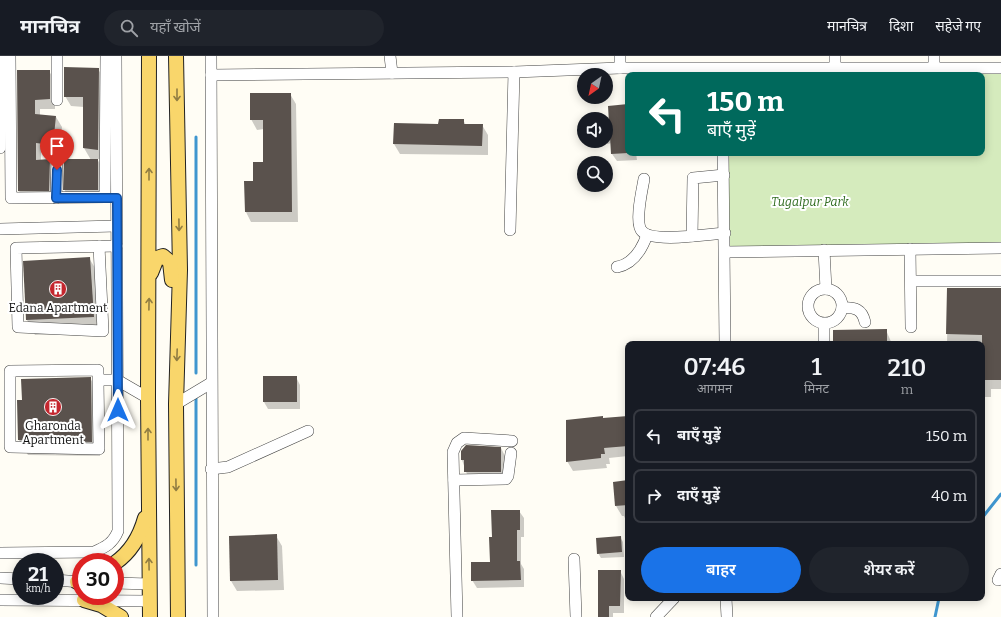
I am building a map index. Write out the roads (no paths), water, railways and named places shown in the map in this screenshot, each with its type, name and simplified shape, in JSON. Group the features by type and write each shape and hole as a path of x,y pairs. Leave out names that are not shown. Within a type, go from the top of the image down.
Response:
{"main road":[{"path":"149,56 148,505 150,617"},
{"path":"176,56 179,298 176,404 178,617"},
{"path":"149,277 157,258 162,256 166,257 170,262 173,289 179,298"},
{"path":"124,556 133,545 142,528 148,505"},
{"path":"101,605 121,617"}],"street":[{"path":"0,148 2,56"},
{"path":"10,56 11,198 117,198"},
{"path":"57,56 57,100"},
{"path":"105,198 106,56"},
{"path":"0,553 94,552 105,548 114,540 118,531 116,56"},
{"path":"211,56 213,617"},
{"path":"390,56 392,73"},
{"path":"620,56 620,68"},
{"path":"835,56 835,68"},
{"path":"934,56 934,68"},
{"path":"211,75 514,72 620,68 721,71 835,68 1001,68"},
{"path":"510,230 514,72"},
{"path":"56,198 57,156"},
{"path":"723,156 725,341"},
{"path":"692,236 693,178 724,175"},
{"path":"644,179 641,192 639,224 641,231 646,235 658,238 725,233"},
{"path":"0,229 116,226"},
{"path":"617,267 630,262 643,246 646,235"},
{"path":"99,246 103,331 18,327 16,248 99,246 117,246"},
{"path":"725,252 1001,248"},
{"path":"824,250 826,289"},
{"path":"910,250 911,327"},
{"path":"911,281 1001,282"},
{"path":"826,289 838,295 842,308 836,319 824,324 812,318 808,305 814,294 826,289"},
{"path":"842,308 854,307 859,310 865,322"},
{"path":"824,324 824,341"},
{"path":"98,370 98,380 99,449 10,447 10,371 98,370"},
{"path":"98,380 118,380 148,398"},
{"path":"176,404 211,383"},
{"path":"212,469 228,467 308,431"},
{"path":"457,617 453,452 457,443 464,438 512,441"},
{"path":"454,480 506,479 508,476 510,453"},
{"path":"574,559 576,617"},
{"path":"0,578 12,579"},
{"path":"124,583 149,584"},
{"path":"0,600 72,600"},
{"path":"124,601 149,601"},
{"path":"656,617 671,601"},
{"path":"726,601 727,617"}],"waterway":[{"path":"196,137 196,373"},
{"path":"196,396 196,565"},
{"path":"985,514 1001,494"},
{"path":"935,617 938,601"}],"place":[{"name":"Edana Apartment","path":"58,289"},
{"name":"Gharonda Apartment","path":"53,407"}],"park label":[{"name":"Tugalpur Park","path":"810,202"}]}
